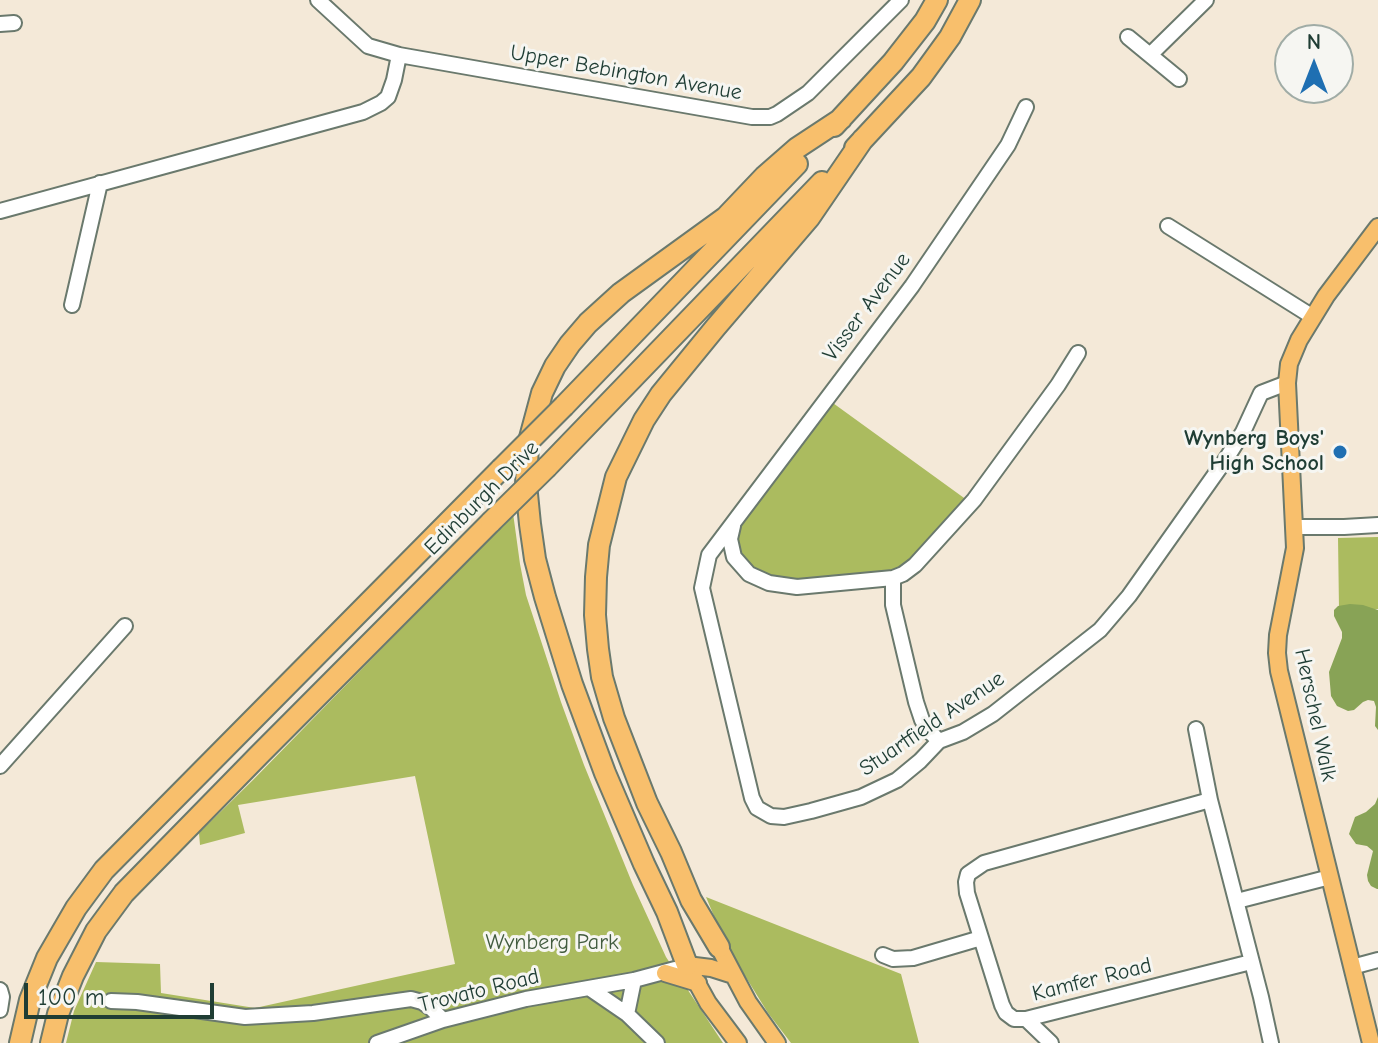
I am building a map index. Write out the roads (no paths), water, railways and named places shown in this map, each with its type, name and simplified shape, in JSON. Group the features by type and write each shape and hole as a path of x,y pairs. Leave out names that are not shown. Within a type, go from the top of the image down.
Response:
{"highway":[{"name":"Edinburgh Drive","path":"20,1043 30,1000 47,958 76,908 104,870 564,406 841,119 893,62 937,0"},
{"name":"Edinburgh Drive","path":"51,1043 73,976 96,931 124,893 547,467 863,139 921,77 950,37 970,0"},
{"path":"687,965 667,912 605,773 549,612 535,559 530,524 526,484 528,445 542,393 563,355 588,323 655,266 726,217 797,148 841,119"},
{"path":"719,947 691,900 647,803 614,718 602,677 596,627 599,545 616,477 644,420 661,394 809,218 863,139"},
{"path":"687,965 699,938 691,900"}],"main road":[{"name":"Herschel Walk","path":"1371,1043 1277,662 1278,635 1294,556 1287,383 1289,364 1299,340 1326,296 1378,227"},
{"path":"719,947 748,1002 777,1043"},
{"path":"687,965 733,975"},
{"path":"687,965 715,1014 738,1043"},
{"path":"665,973 698,983"}],"street":[{"name":"Upper Bebington Avenue","path":"318,0 368,46 399,55 752,117 770,117 808,93 901,0"},
{"path":"1151,54 1206,0"},
{"path":"1128,37 1179,79"},
{"path":"0,211 363,112 388,97 399,55"},
{"name":"Visser Avenue","path":"733,526 912,286 1008,145 1026,107"},
{"path":"72,305 100,183"},
{"path":"1168,226 1313,317"},
{"path":"733,526 730,539 734,557 749,574 781,586 893,578 903,574 915,565 974,500 1078,353"},
{"name":"Stuartfield Avenue","path":"733,526 709,555 702,588 752,798 757,808 771,816 784,817 811,811 861,797 897,780 939,741 963,732 993,714 1100,630 1129,596 1226,459 1261,393 1287,383"},
{"path":"1295,527 1378,525"},
{"path":"702,588 708,572 717,564 734,557"},
{"path":"893,578 893,605 916,702 922,720 939,741"},
{"path":"1,760 125,626"},
{"path":"1196,729 1210,800 1271,1043"},
{"name":"Kamfer Road","path":"1210,800 984,863 968,874 967,893 1006,1013 1014,1019 1026,1019 1251,962"},
{"path":"1237,901 1330,877"},
{"path":"883,955 893,959 913,958 981,938"},
{"path":"1352,967 1378,960"},
{"name":"Trovato Road","path":"377,1043 443,1020 526,999 634,980 687,965"},
{"path":"627,1014 634,980"},
{"path":"589,988 627,1014 657,1043"},
{"path":"0,990 0,1010"},
{"path":"111,1001 245,1017 313,1013 411,999 422,1002 443,1020"},
{"path":"1026,1019 1051,1043"}],"place":[{"name":"Wynberg Boys' High School","path":"1340,452"}],"park label":[{"name":"Wynberg Park","path":"552,943"}]}
